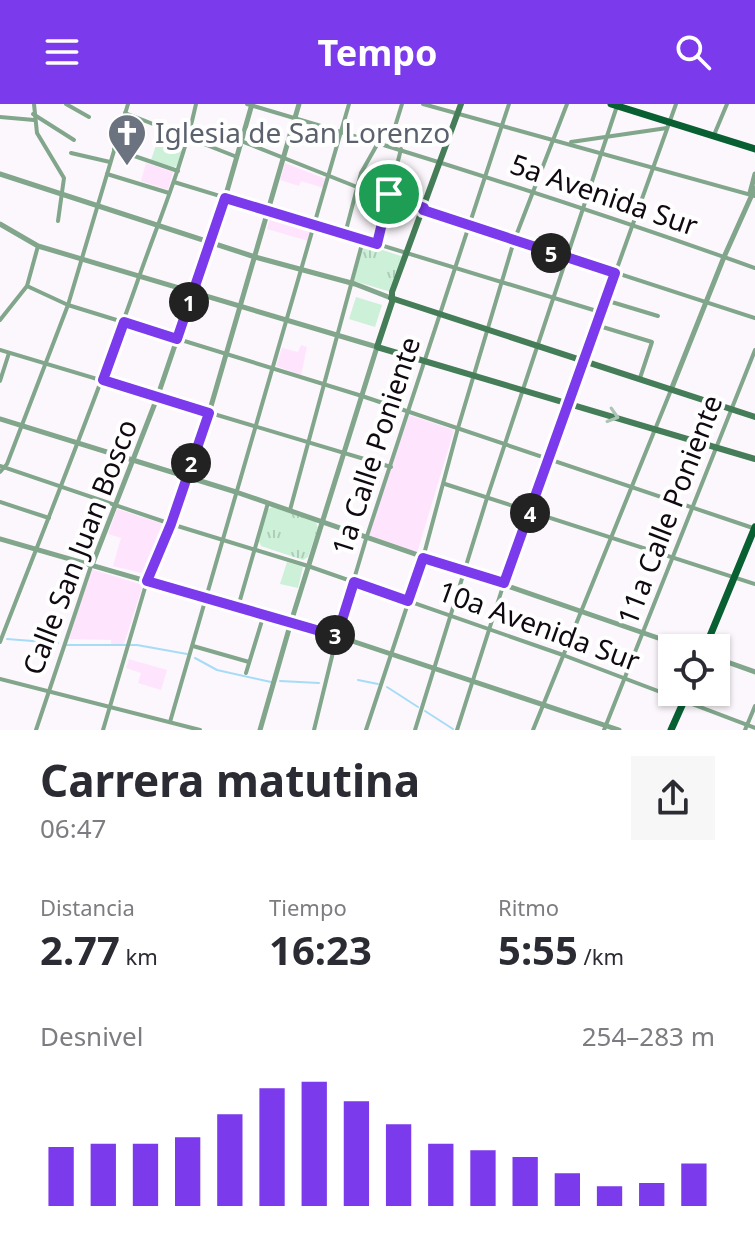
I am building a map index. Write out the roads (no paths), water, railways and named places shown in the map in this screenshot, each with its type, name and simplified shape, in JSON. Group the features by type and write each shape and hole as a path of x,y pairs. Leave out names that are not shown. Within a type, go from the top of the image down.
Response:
{"main road":[{"path":"461,104 391,298 377,347 755,459"},
{"path":"615,105 669,125 755,149"},
{"path":"391,298 755,417"},
{"path":"711,634 755,528"},
{"path":"671,730 682,706"}],"street":[{"path":"34,104 39,137 64,178 58,221"},
{"path":"66,104 89,117"},
{"path":"1,469 68,305 128,104"},
{"path":"0,642 103,380 178,171 196,104"},
{"name":"5a Avenida Sur","path":"250,104 402,149 755,268"},
{"name":"Calle San Juan Bosco","path":"36,730 92,565 157,398 210,243 250,104"},
{"path":"103,730 147,581 171,524 209,413 299,104"},
{"path":"170,722 349,104"},
{"path":"389,146 402,104"},
{"path":"423,104 753,195"},
{"name":"1a Calle Poniente","path":"314,730 337,636 366,539 410,413 468,224 509,104"},
{"path":"366,730 423,558 514,241 567,104"},
{"path":"457,730 504,583 676,104"},
{"path":"714,136 727,104"},
{"path":"415,730 487,498 603,153 615,105"},
{"path":"125,113 237,157"},
{"path":"0,117 34,117 74,140"},
{"path":"568,143 669,125"},
{"path":"241,141 357,187"},
{"path":"345,234 363,169 378,143"},
{"path":"114,149 178,171"},
{"path":"377,244 402,149"},
{"path":"71,153 110,162"},
{"path":"107,174 169,193"},
{"path":"753,195 755,174"},
{"path":"1,176 391,298"},
{"path":"174,182 600,312"},
{"path":"533,730 705,302 755,188"},
{"path":"389,194 514,241 755,318"},
{"path":"0,224 38,246 377,347 260,730"},
{"path":"290,510 361,239"},
{"path":"0,320 27,286 38,246"},
{"path":"27,286 68,305 362,396 755,528"},
{"path":"605,300 658,316"},
{"path":"596,325 652,342 640,378"},
{"path":"0,350 391,467"},
{"name":"11a Calle Poniente","path":"605,728 755,350"},
{"path":"0,381 9,353"},
{"path":"0,419 236,492 658,638"},
{"name":"10a Avenida Sur","path":"1,469 255,548 658,688"},
{"path":"444,484 755,584"},
{"path":"0,502 49,518"},
{"path":"238,607 268,503"},
{"path":"0,539 337,636 605,728 619,730"},
{"path":"246,673 264,614"},
{"path":"193,646 249,662"},
{"path":"730,663 755,672"},
{"path":"0,679 200,730"},
{"name":"10a Avenida Sur","path":"705,706 746,727 755,728"},
{"path":"746,727 755,706"}],"waterway":[{"path":"7,639 58,643"},
{"path":"67,645 137,645 187,654"},
{"path":"195,658 217,670 271,682"},
{"path":"358,680 378,684"},
{"path":"280,681 319,683"},
{"path":"387,687 418,707"},
{"path":"425,711 453,729"}],"place":[{"name":"Iglesia de San Lorenzo","path":"127,167"}]}
